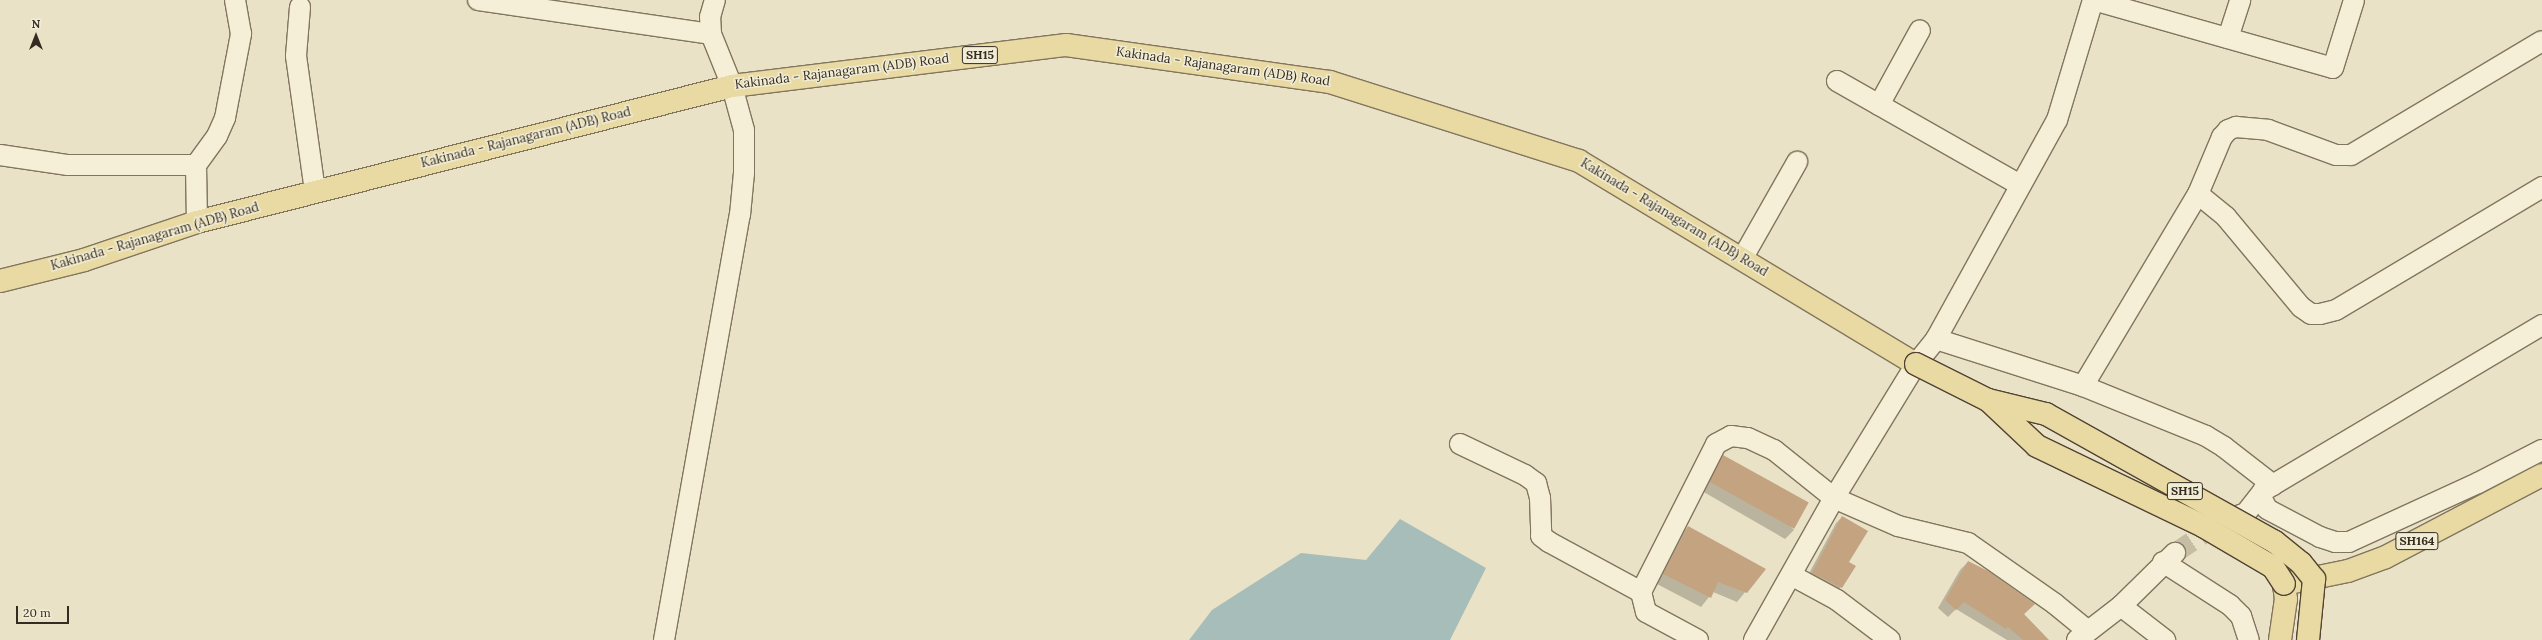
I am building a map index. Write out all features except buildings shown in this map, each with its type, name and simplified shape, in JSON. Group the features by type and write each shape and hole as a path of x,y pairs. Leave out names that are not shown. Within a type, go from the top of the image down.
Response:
{"main road":[{"name":"Kakinada - Rajanagaram (ADB) Road","path":"0,281 84,260 197,222 732,86 1066,45 1330,82 1579,161 1916,364 1988,400 2038,446 2203,526 2273,567 2284,584 2286,599 2280,640"},
{"name":"SH15","path":"1988,400 2046,414 2275,542 2302,563 2314,579"},
{"name":"SH164","path":"2284,584 2314,579 2386,557 2542,475"},
{"path":"2308,640 2314,579"}],"street":[{"path":"197,222 196,165 217,136 225,118 241,34 235,0"},
{"path":"478,0 711,34"},
{"path":"664,640 740,215 744,173 744,130 732,86 711,34 710,17 715,0"},
{"path":"1754,640 1834,498 1916,364 1936,338 2061,109 2093,0 2333,68 2354,0"},
{"path":"2228,38 2240,0"},
{"path":"300,7 296,56 315,192"},
{"path":"1879,105 1920,30"},
{"path":"2083,386 2198,194 2222,137 2236,127 2284,134 2344,156 2351,155 2542,41"},
{"path":"1837,81 2020,185"},
{"path":"0,155 68,165 196,165"},
{"path":"1742,259 1797,162"},
{"path":"2198,194 2226,217 2301,307 2311,314 2320,314 2336,310 2488,221 2542,187"},
{"path":"2222,521 2246,514 2268,488 2542,325"},
{"path":"1936,338 2083,386 2206,436 2224,447 2268,488"},
{"path":"1698,640 1646,612 1641,592 1716,444 1730,436 1748,438 1774,450 1834,498 1898,526 1968,543 2049,599 2083,635 2121,606 2169,558 2230,605 2241,616 2249,640"},
{"path":"1460,444 1525,475 1536,483 1540,498 1541,536 1549,542 1641,592"},
{"path":"2268,488 2261,497 2267,509 2320,537 2334,542 2349,542 2478,483 2542,450"},
{"path":"1791,575 1837,600 1890,640"},
{"path":"2121,606 2165,640"}],"water":[{"path":"1400,519 1486,568 1450,640 1189,640 1212,610 1301,553 1366,560"}],"tunnel":[{"path":"2175,553 2221,522"}]}
